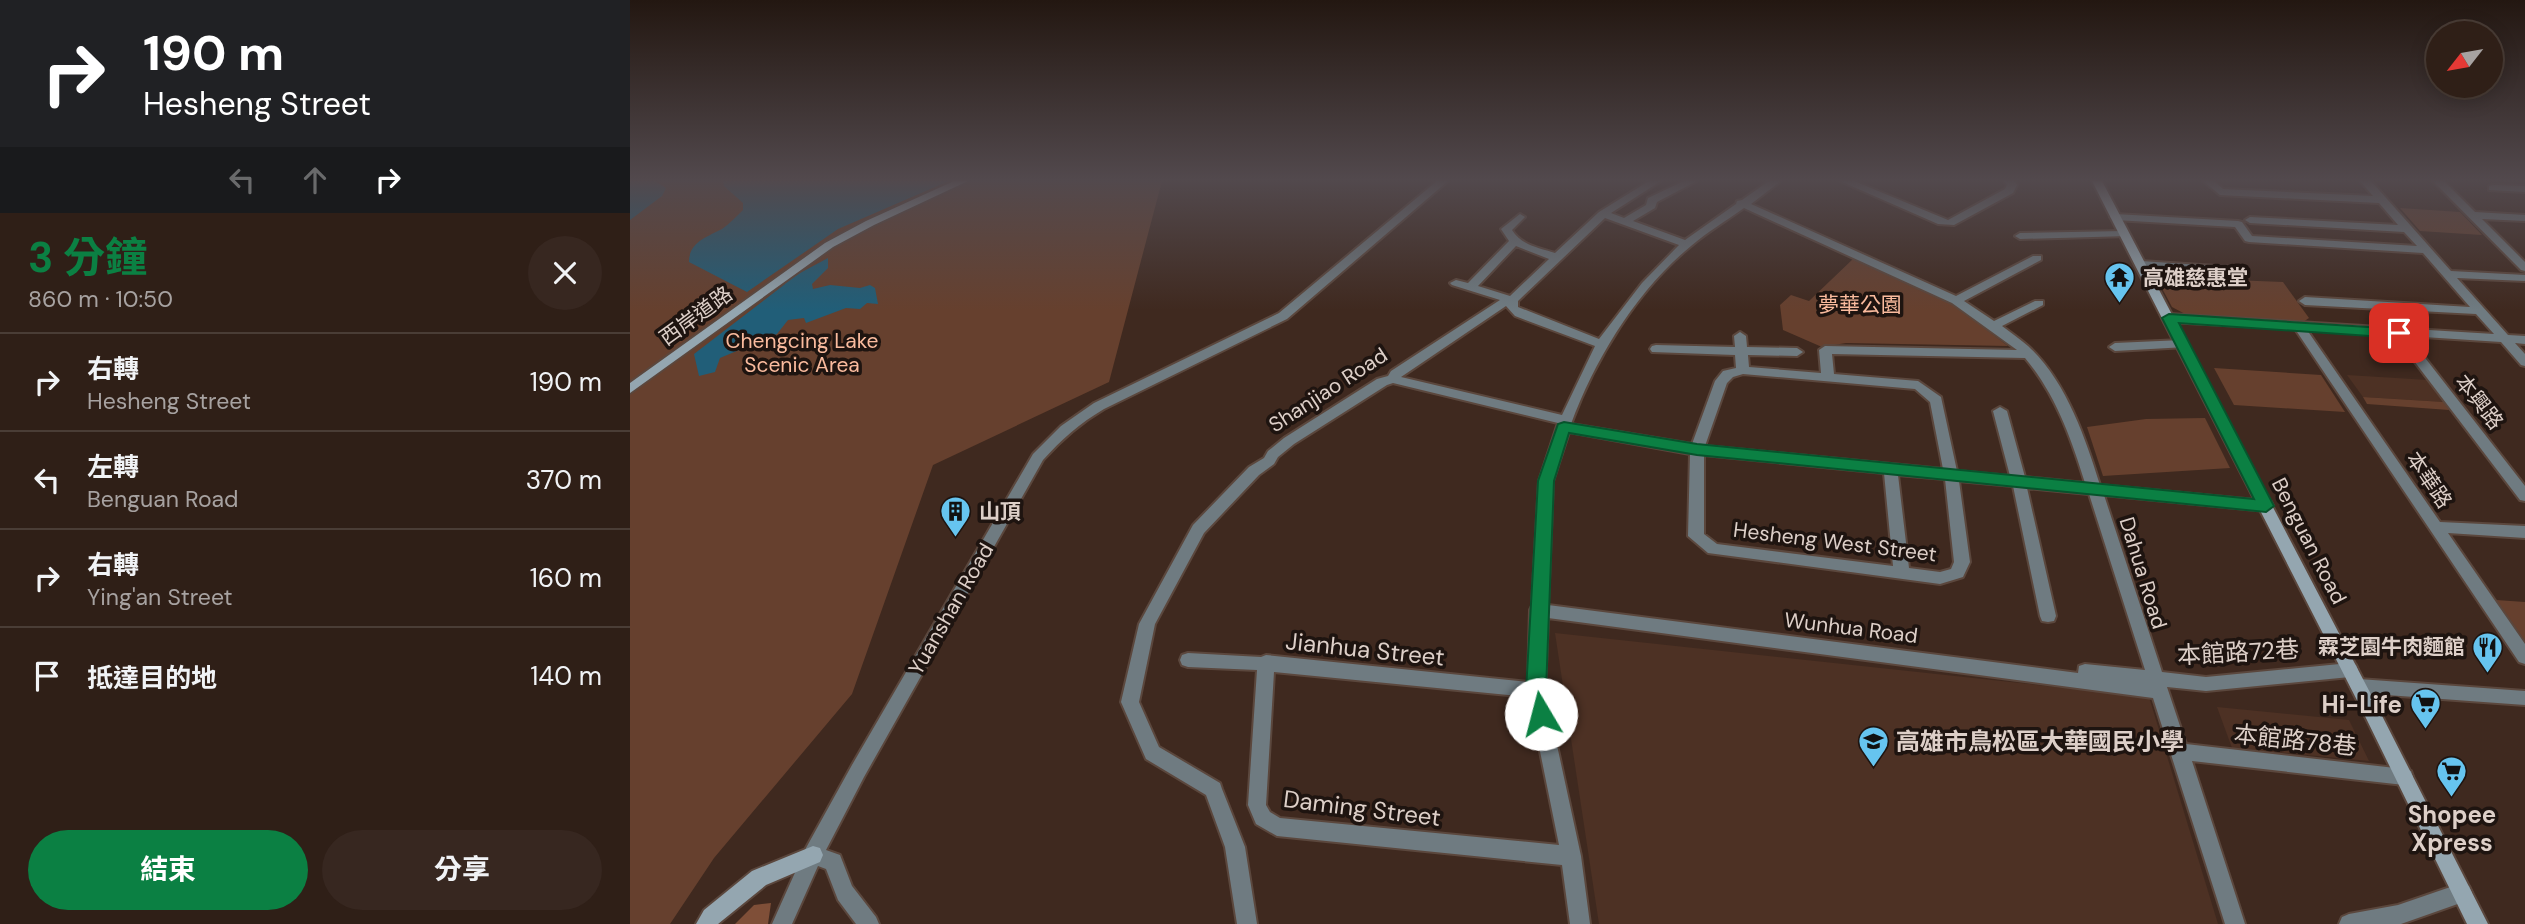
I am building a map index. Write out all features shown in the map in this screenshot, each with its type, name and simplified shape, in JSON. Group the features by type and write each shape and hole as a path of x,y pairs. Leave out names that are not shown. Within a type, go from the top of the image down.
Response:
{"street":[{"name":"西岸道路","path":"630,389 829,245 868,224"},
{"name":"Yuanshan Road","path":"782,924 813,855 1038,457 1060,432 1098,406 1283,316 1393,224"},
{"path":"1512,224 1506,229 1514,242 1556,257"},
{"name":"Shanjiao Road","path":"1247,924 1235,847 1213,789 1152,753 1130,702 1147,624 1198,529 1254,471 1269,461 1273,454 1289,441 1382,383 1393,379 1396,374 1498,305 1512,300 1592,224"},
{"path":"1630,224 1686,244"},
{"path":"1580,924 1571,856 1536,691 1546,481 1565,424 1602,344 1646,285 1686,244 1713,224"},
{"name":"Dahua Road","path":"1787,224 1955,301 1993,326 2028,354 2041,369 2068,414 2095,490 2235,924"},
{"name":"Benguan Road","path":"2119,224 2266,506 2478,924"},
{"path":"2238,224 2249,239 2425,250"},
{"path":"2322,224 2407,229"},
{"path":"2403,224 2525,362"},
{"path":"2481,224 2525,268"},
{"path":"2020,236 2124,234"},
{"path":"1471,287 1514,242"},
{"path":"1955,301 2037,258"},
{"path":"2141,264 2231,270"},
{"path":"2446,274 2525,278"},
{"path":"1456,283 1512,300 1512,308 1518,313 1602,344"},
{"path":"2305,301 2479,311"},
{"path":"1993,326 2039,303"},
{"path":"2169,318 2525,340"},
{"name":"本華路","path":"2299,327 2525,657"},
{"name":"本興路","path":"2399,333 2525,496"},
{"path":"1656,349 1740,342 1797,352"},
{"path":"1697,450 1721,381 1728,374 1743,370 1740,342"},
{"path":"2115,347 2182,344"},
{"path":"1828,377 1825,350 2028,354"},
{"name":"Hesheng West Street","path":"1697,450 1696,536 1713,548 1940,578 1956,573 1962,562 1951,474 1936,400 1918,385 1743,370"},
{"path":"1393,379 1565,424 1697,450 2266,506"},
{"path":"2000,411 2048,616"},
{"path":"1889,468 1902,573"},
{"path":"2436,527 2525,532"},
{"name":"Wunhua Road","path":"1538,610 2156,685"},
{"name":"Jianhua Street","path":"1188,660 1266,662 1536,691"},
{"name":"Daming Street","path":"1266,662 1256,805 1263,818 1277,827 1571,856"},
{"name":"本館路72巷","path":"2045,666 2156,685 2354,678 2525,698"},
{"name":"本館路78巷","path":"2181,752 2404,777"},
{"path":"706,924 759,878 813,855 833,862 845,893 869,924"},
{"path":"2361,923 2398,915 2462,893"}],"shaded area":[{"path":"2347,375 2428,380 2444,402 2363,397"},
{"name":"高雄市鳥松區大華國民小學","path":"1555,633 2149,697 2218,924 1599,924"},
{"path":"2217,707 2349,720 2369,761 2232,748"},
{"path":"771,903 768,924 735,924 754,905"}],"green space":[{"name":"Chengcing Lake Scenic Area","path":"630,224 1151,224 1109,382 933,465 852,694 714,858 670,924 630,924"},
{"path":"2414,224 2472,224 2482,235 2420,231"},
{"name":"夢華公園","path":"1853,259 1953,304 2008,346 1846,343 1822,347 1783,330 1780,305 1791,295 1809,301"},
{"path":"2156,277 2283,282 2309,318 2303,322 2185,314 2172,307"},
{"path":"2214,368 2321,375 2345,412 2234,405"},
{"path":"2363,397 2444,402 2449,410 2367,404"},
{"path":"2205,418 2230,468 2103,476 2087,427 2146,419"},
{"path":"2496,600 2525,602 2525,641"}],"water":[{"path":"729,224 849,224 838,229 747,292 689,262 695,245"},
{"path":"828,258 828,268 812,284 813,289 830,285 860,288 870,285 875,288 878,304 867,303 860,309 846,308 806,323 804,318 788,320 777,334 720,358 715,372 699,376 694,354 785,284 785,281"}],"place":[{"name":"高雄慈惠堂","path":"2120,305"},
{"name":"山頂","path":"956,539"},
{"name":"霖芝園牛肉麵館","path":"2488,674"},
{"name":"Hi-Life","path":"2425,731"},
{"name":"高雄市鳥松區大華國民小學","path":"1873,768"},
{"name":"Shopee Xpress","path":"2452,799"}],"route":[{"path":"1541,714 1536,691 1546,481 1564,427 1697,450 2266,506 2169,318 2399,333"}]}
